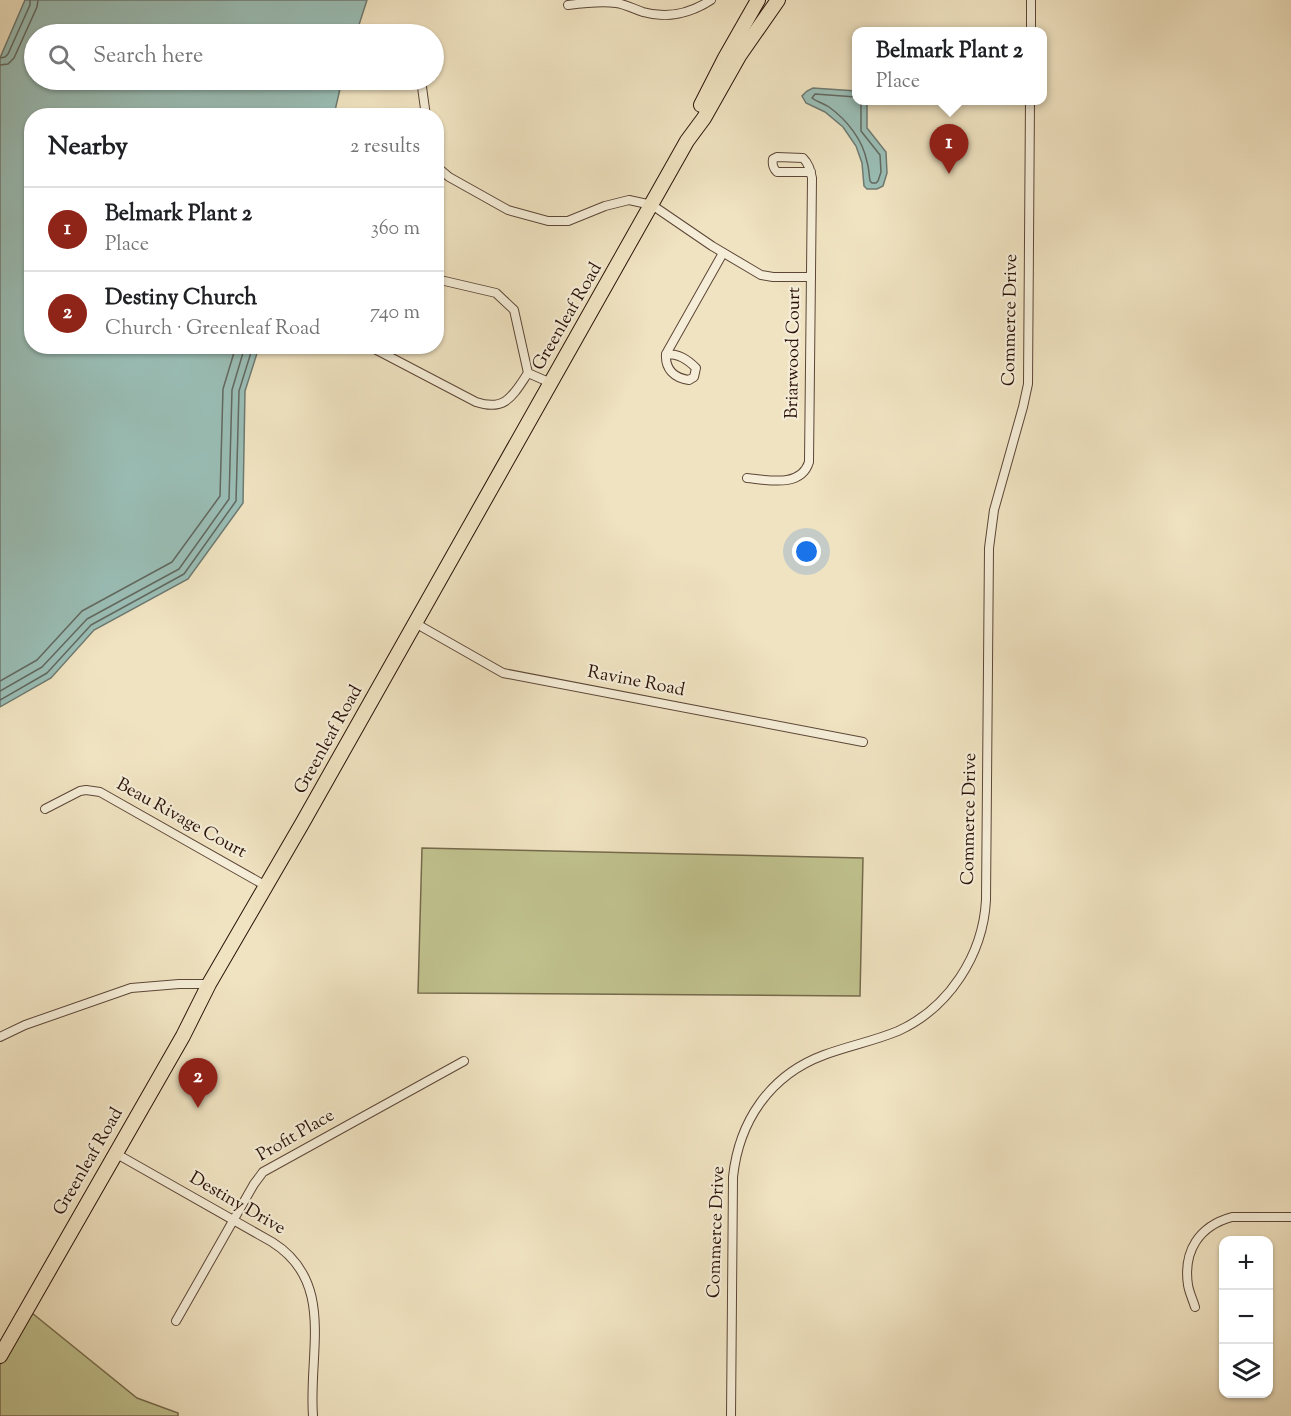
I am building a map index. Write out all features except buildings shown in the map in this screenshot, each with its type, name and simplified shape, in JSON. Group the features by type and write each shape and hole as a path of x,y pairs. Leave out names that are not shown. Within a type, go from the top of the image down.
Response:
{"main road":[{"name":"Greenleaf Road","path":"0,1356 652,205 687,141 712,82 758,0"},
{"name":"Greenleaf Road","path":"687,141 704,118 739,56 778,0"}],"street":[{"path":"568,5 614,3 643,12 668,15 690,11 711,0"},
{"path":"1031,0 1031,27"},
{"path":"422,90 425,108"},
{"name":"Commerce Drive","path":"731,1416 733,1177 738,1149 749,1120 773,1088 798,1068 825,1055 899,1030 936,1005 955,985 968,966 983,925 986,900 989,548 994,510 1028,384 1030,105"},
{"name":"Briarwood Court","path":"747,478 791,480 802,475 810,458 811,172"},
{"path":"444,173 508,210 548,221 568,221 605,206 629,200 652,205 723,253 761,274 773,277 811,277"},
{"path":"666,354 723,253"},
{"path":"384,354 476,402 489,406 500,405 513,395 528,372 514,309 496,293 444,281"},
{"path":"528,372 551,383"},
{"name":"Ravine Road","path":"415,623 503,673 863,742"},
{"name":"Beau Rivage Court","path":"45,809 80,791 100,792 266,886"},
{"path":"0,1037 25,1024 131,988 209,984"},
{"name":"Profit Place","path":"176,1321 258,1178 267,1169 464,1061"},
{"name":"Destiny Drive","path":"115,1153 272,1242 286,1252 299,1267 313,1299 313,1416"},
{"path":"1196,1307 1188,1287 1188,1261 1195,1243 1207,1229 1232,1217 1291,1217"}],"green space":[{"path":"422,848 863,858 860,996 418,993"},
{"path":"32,1313 137,1398 178,1413 178,1416 0,1416 0,1363"}],"water":[{"path":"25,0 367,0 359,24 24,24 24,90 340,90 336,108 24,108 24,354 257,354 245,391 243,503 188,579 94,630 51,678 0,707 0,58"},
{"path":"813,88 852,91 852,105 867,105 867,128 886,152 887,173 883,186 877,189 867,189 864,186 862,163 856,146 843,127 825,112 806,103 802,96"}],"place":[{"name":"Belmark Plant 2","path":"949,174"},
{"name":"Destiny Church","path":"198,1108"}]}
